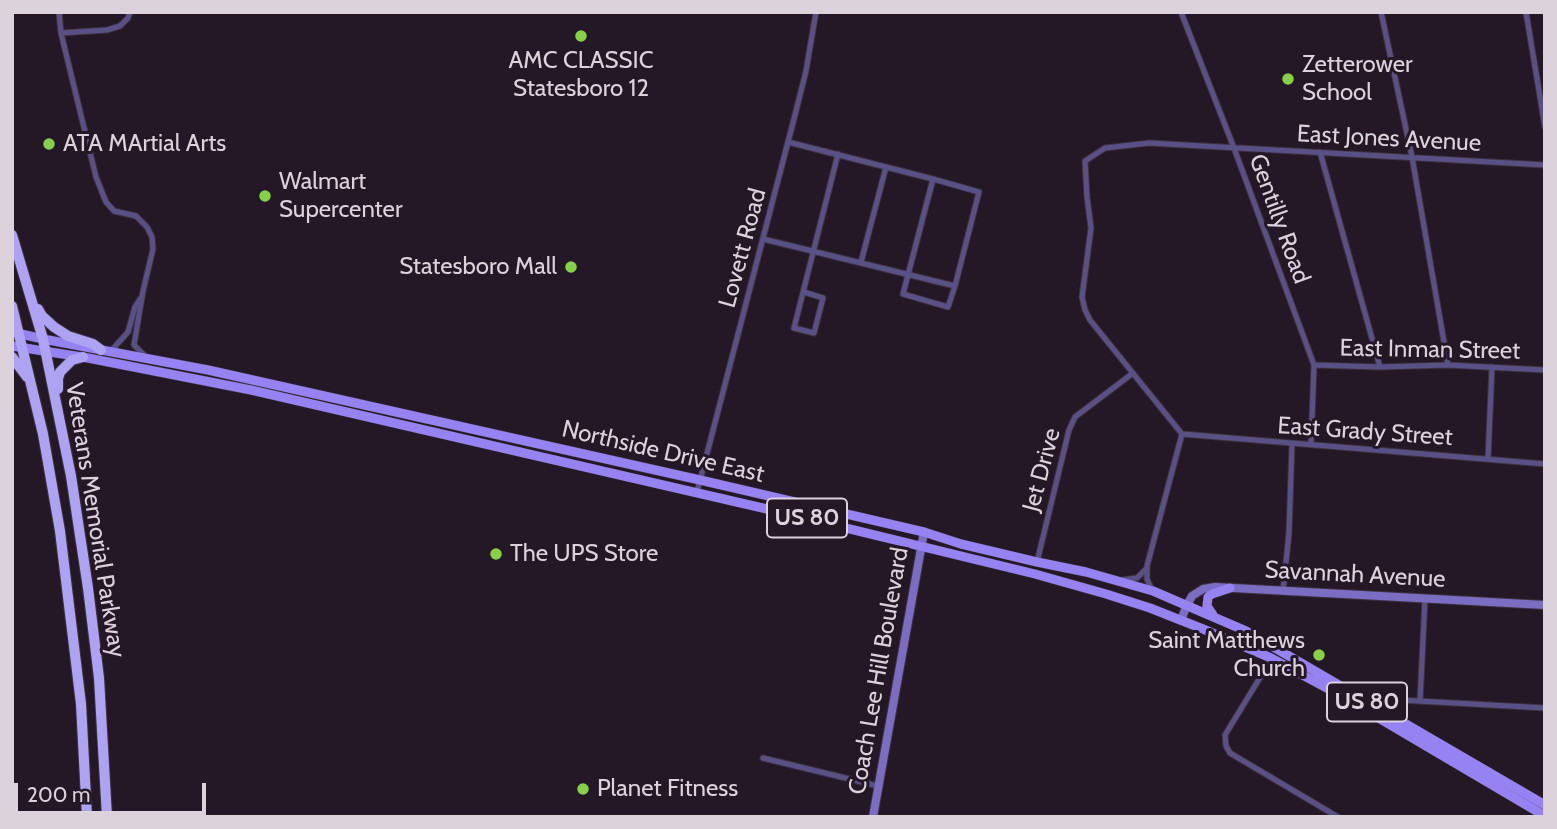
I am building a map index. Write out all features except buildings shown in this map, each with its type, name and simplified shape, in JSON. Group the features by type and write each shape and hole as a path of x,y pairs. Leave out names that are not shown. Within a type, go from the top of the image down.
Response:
{"highway":[{"name":"Veterans Memorial Parkway","path":"12,235 43,339 76,509 99,678 107,817"},
{"path":"31,299 42,316 54,327 68,336 106,350"},
{"name":"Veterans Memorial Parkway","path":"12,306 18,347 32,388 43,435 64,558 81,704 87,817"},
{"path":"12,357 32,388"},
{"path":"76,509 78,500 58,379 66,365 83,357"}],"main road":[{"name":"Northside Drive East","path":"16,332 208,370 700,480 1086,572 1153,591 1214,616 1277,649 1545,816"},
{"name":"Northside Drive East","path":"18,347 251,390 697,492 1082,587 1150,608 1271,658 1545,805"},
{"path":"1214,616 1207,606 1208,597 1230,588"}],"street":[{"path":"59,12 61,33 95,175 106,202 114,211 136,216 152,237 153,249 134,345 149,359"},
{"path":"61,33 107,30 120,26 130,12"},
{"name":"Lovett Road","path":"697,492 806,71 816,12"},
{"name":"Gentilly Road","path":"1181,12 1314,365 1311,444"},
{"path":"1381,12 1412,157 1448,365"},
{"path":"1526,12 1545,127"},
{"path":"788,142 838,154 933,179 979,192 948,307 903,295 933,179"},
{"name":"East Jones Avenue","path":"1133,373 1090,320 1082,297 1091,228 1085,161 1105,148 1149,143 1545,165"},
{"path":"1320,152 1380,367"},
{"path":"804,292 823,298 814,333 794,328 838,154"},
{"path":"861,262 886,167"},
{"path":"763,239 955,286"},
{"path":"106,350 128,332 135,307 142,296"},
{"name":"East Inman Street","path":"1314,365 1448,365 1545,370"},
{"path":"1488,459 1492,367"},
{"path":"1133,373 1182,434 1147,566 1148,585 1153,591"},
{"name":"Jet Drive","path":"1037,562 1069,430 1075,417 1133,373"},
{"name":"East Grady Street","path":"1182,434 1545,464"},
{"path":"1283,592 1289,533 1292,444"},
{"name":"Coach Lee Hill Boulevard","path":"873,817 924,533"},
{"path":"1118,580 1137,578 1147,566"},
{"name":"Savannah Avenue","path":"1187,605 1192,596 1203,589 1215,587 1545,605"},
{"path":"1420,701 1425,599"},
{"path":"1181,620 1187,605"},
{"path":"1277,649 1225,735 1226,746 1230,753 1338,817"},
{"path":"1368,708 1382,699 1545,708"},
{"path":"763,758 878,786"}],"place":[{"name":"AMC CLASSIC Statesboro 12","path":"581,36"},
{"name":"Zetterower School","path":"1288,79"},
{"name":"ATA MArtial Arts","path":"49,144"},
{"name":"Walmart Supercenter","path":"265,196"},
{"name":"Statesboro Mall","path":"571,267"},
{"name":"The UPS Store","path":"496,554"},
{"name":"Saint Matthews Church","path":"1319,655"},
{"name":"Planet Fitness","path":"583,789"}]}
